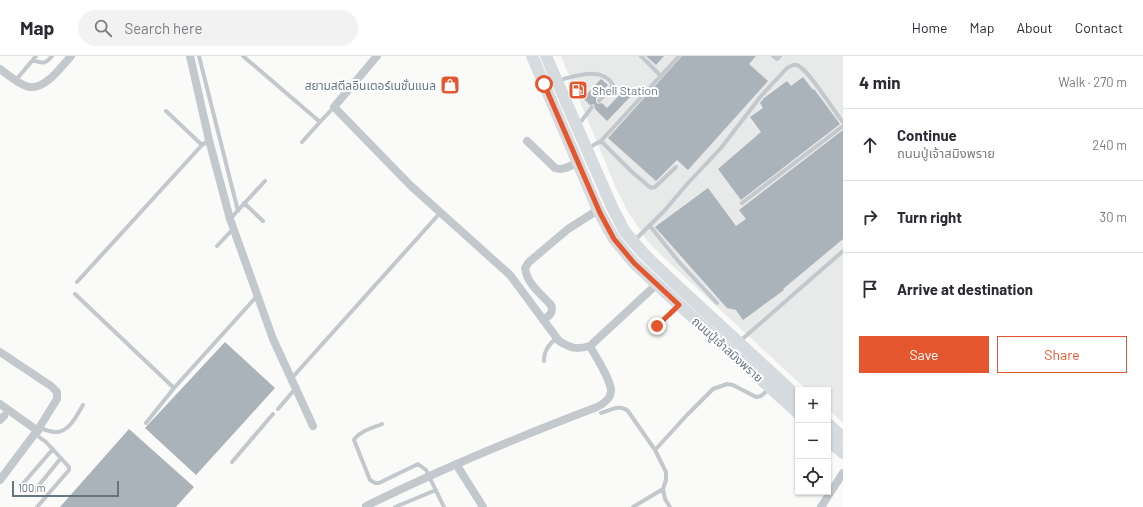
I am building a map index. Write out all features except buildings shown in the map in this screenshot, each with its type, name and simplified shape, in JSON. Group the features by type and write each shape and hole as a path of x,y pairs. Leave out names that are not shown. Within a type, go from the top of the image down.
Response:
{"main road":[{"name":"ถนนปู่เจ้าสมิงพราย","path":"546,56 612,208 625,232 644,254 672,281 795,393"},
{"name":"ถนนปู่เจ้าสมิงพราย","path":"535,57 598,210 614,239 634,263 656,284 795,410"},
{"path":"831,427 843,438"},
{"path":"831,443 843,453"}],"street":[{"path":"0,69 26,86 32,88 39,86 48,80 71,56"},
{"path":"190,56 209,140 233,229 273,339 313,426"},
{"path":"377,56 334,107 411,186 510,275 557,338 568,347 579,349 590,346 656,284"},
{"path":"527,141 555,168 559,170 578,162"},
{"path":"543,320 551,313 553,309 531,284 525,268 529,262 568,229 598,210"},
{"path":"366,506 429,476 511,440 604,403 609,397 611,387 590,346"},
{"path":"0,352 51,386 57,392 57,399 37,431 0,480"},
{"path":"0,404 37,431"},
{"path":"456,464 483,507"},
{"path":"821,507 843,473"}],"lane":[{"path":"16,80 36,56"},
{"path":"33,60 45,63 52,56"},
{"path":"199,56 238,210"},
{"path":"243,56 320,122"},
{"path":"641,56 661,76"},
{"path":"586,149 601,141 678,56"},
{"path":"773,56 777,59 780,56"},
{"path":"633,242 650,226 721,148 761,96 787,68 792,65 801,67 812,79 843,122"},
{"path":"557,81 586,74 604,75 613,85 599,101"},
{"path":"302,142 334,107"},
{"path":"576,126 592,107"},
{"path":"166,111 202,145"},
{"path":"742,203 843,126"},
{"path":"77,282 202,145 209,140"},
{"path":"601,141 651,188 655,188 676,167"},
{"path":"230,219 265,181"},
{"path":"244,203 263,221"},
{"path":"291,379 440,213"},
{"path":"650,226 679,262 716,303"},
{"path":"217,246 233,229"},
{"path":"738,342 843,252"},
{"path":"76,294 174,388"},
{"path":"146,423 174,388 257,295"},
{"path":"657,326 679,305"},
{"path":"544,361 544,353 557,338"},
{"path":"655,450 713,389 727,384 733,385 756,397 761,396 770,388"},
{"path":"278,409 296,388"},
{"path":"37,431 60,432 70,425 83,405"},
{"path":"601,413 620,407 625,408 632,416 655,450 666,472 663,489 665,499 670,507"},
{"path":"232,462 273,414"},
{"path":"382,424 360,433 354,440 370,480 375,483 379,483 418,464 426,470 444,507"},
{"path":"37,431 66,463 68,470 37,507"},
{"path":"20,487 53,449"},
{"path":"35,490 61,458"},
{"path":"633,507 663,489"},
{"path":"395,507 436,490"}],"shaded area":[{"path":"561,56 843,56 843,423 831,412 831,387 804,387 662,256 648,242 627,210 616,188"}],"place":[{"name":"สยามสตีลอินเตอร์เนชั่นแนล","path":"450,85"},
{"name":"Shell Station","path":"578,90"}],"route":[{"path":"544,84 600,213 614,239 634,263 679,305 657,326"}]}
